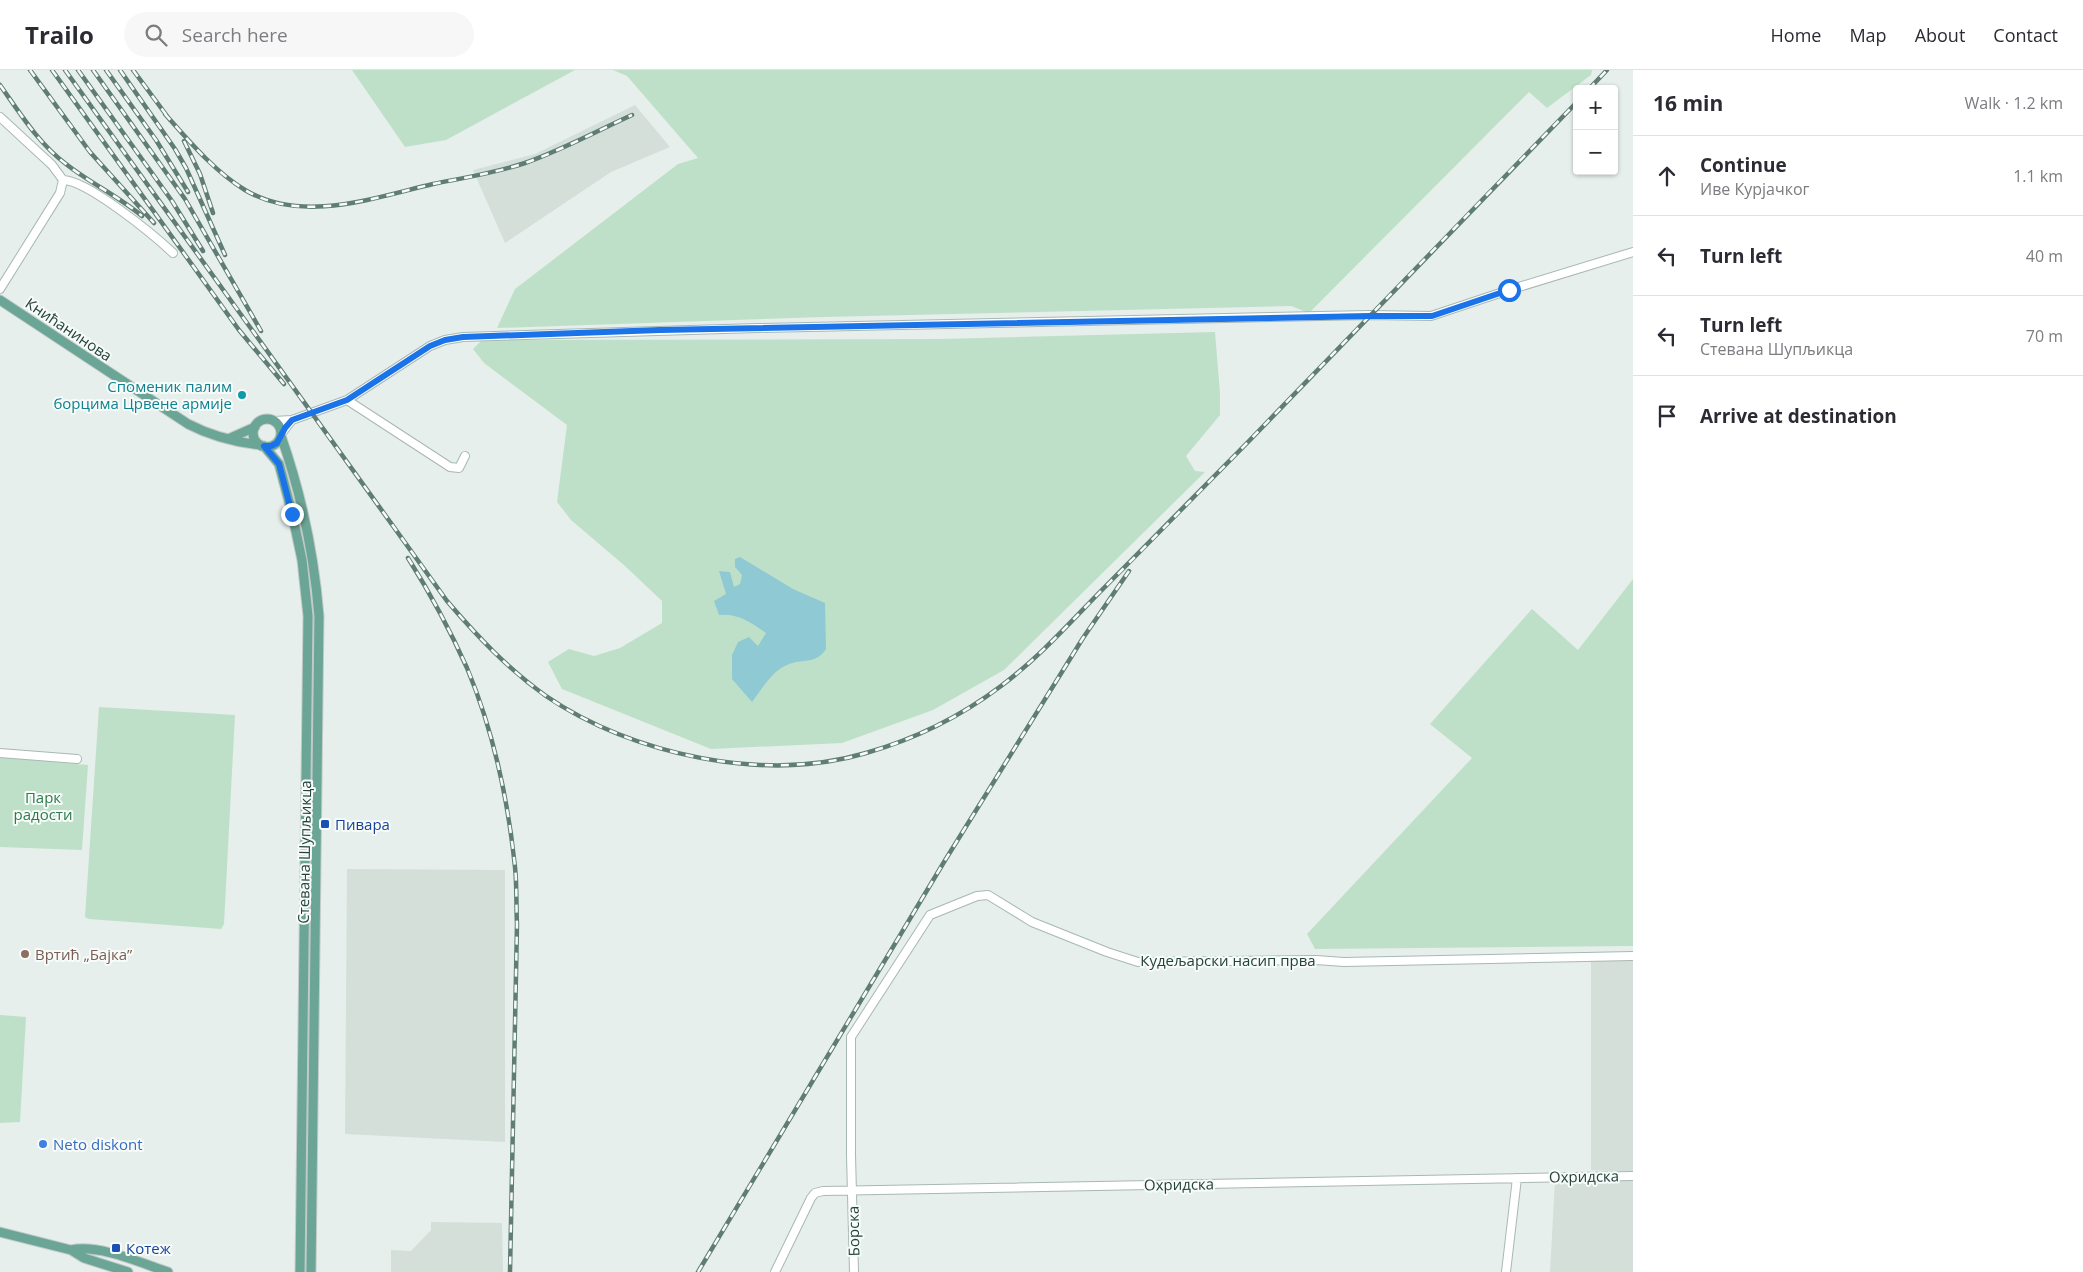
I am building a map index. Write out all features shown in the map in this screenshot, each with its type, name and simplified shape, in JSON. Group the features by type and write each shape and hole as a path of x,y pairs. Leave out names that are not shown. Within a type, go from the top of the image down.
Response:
{"main road":[{"name":"Книћанинова","path":"0,300 188,424 209,435 262,446"},
{"path":"227,439 255,427 264,419 274,421 280,427 281,435 274,445 262,446 255,439 255,427"},
{"name":"Стевана Шупљикца","path":"281,435 308,527 319,616 311,1272"},
{"name":"Стевана Шупљикца","path":"262,446 279,464 302,560 308,616 300,1258 298,1272"},
{"path":"0,1232 71,1250 84,1258 128,1272"},
{"path":"71,1250 94,1250 168,1272"}],"street":[{"path":"0,117 52,165 63,180 74,182 107,202 173,253"},
{"path":"0,289 60,193 63,180"},
{"path":"274,421 292,420 347,400 430,346 445,340 463,337 738,328 1370,316 1421,317 1432,316 1633,252"},
{"path":"347,400 450,467 459,468 465,456"},
{"path":"281,435 292,420"},
{"path":"0,753 77,759"},
{"name":"Кудељарски насип прва","path":"852,1190 851,1037 930,915 978,896 988,895 1032,922 1107,952 1138,962 1316,960 1344,962 1633,956"},
{"name":"Охридска","path":"775,1272 814,1193 852,1190 1633,1176"},
{"path":"1506,1272 1517,1178"},
{"name":"Борска","path":"852,1190 854,1272"}],"shaded area":[{"path":"635,105 670,147 611,172 505,243 473,170 535,154"},
{"path":"347,869 505,870 505,1142 345,1134"},
{"path":"1633,959 1633,1172 1591,1170 1591,961"},
{"path":"1633,1180 1633,1272 1550,1272 1555,1181"},
{"path":"431,1222 502,1223 503,1272 391,1272 391,1250 411,1251 431,1230"}],"green space":[{"path":"352,70 575,70 446,140 405,147"},
{"path":"613,70 1592,70 1591,75 1578,85 1573,85 1573,88 1547,108 1529,92 1309,313 1291,306 824,317 497,328 515,289 678,164 698,158 627,76"},
{"path":"1215,332 1220,415 1186,456 1195,471 1205,472 1004,670 933,710 842,743 711,749 562,689 548,662 569,649 594,656 620,648 662,623 662,601 625,566 571,520 557,502 567,425 484,363 473,349 482,340 941,339"},
{"path":"1633,579 1633,946 1315,949 1307,934 1472,758 1430,724 1532,609 1578,650"},
{"path":"99,707 235,715 224,924 221,929 89,919 85,917"},
{"name":"Парк радости","path":"0,757 88,765 82,850 0,847"},
{"path":"0,1015 26,1017 20,1122 0,1123"}],"water":[{"path":"740,557 793,589 825,603 826,649 818,657 793,663 777,671 752,702 732,679 732,655 738,642 749,637 758,646 766,633 739,617 719,615 714,601 726,594 719,571 730,572 734,587 740,584 742,575 735,567 735,559"}],"railway":[{"path":"30,70 90,152 154,223"},
{"path":"52,70 239,330 284,384"},
{"path":"65,70 447,601 494,652 532,686 580,717 618,734 658,748 700,758 743,764 785,765 827,762 866,753 902,741 936,726 969,708 1014,676 1050,643 1230,460 1573,106"},
{"path":"78,70 172,201 203,251"},
{"path":"93,70 185,199 261,331"},
{"path":"106,70 156,140 188,192"},
{"path":"120,70 186,168 225,255"},
{"path":"133,70 170,120"},
{"path":"1593,85 1607,70"},
{"path":"0,85 30,127 56,156 142,216"},
{"path":"165,114 212,165 245,190 267,200 290,205 314,207 362,201 514,167 552,152 632,115"},
{"path":"184,141 200,174 213,213"},
{"path":"408,558 447,626 476,692 492,741 504,791 512,842 516,874 517,924 510,1272"},
{"path":"698,1272 944,862 1083,638 1129,571"}],"place":[{"name":"Споменик палим борцима Црвене армије","path":"242,395"},
{"name":"Пивара","path":"325,824"},
{"name":"Вртић „Бајка”","path":"25,954"},
{"name":"Neto diskont","path":"43,1144"},
{"name":"Котеж","path":"116,1248"}],"route":[{"path":"292,514 279,464 264,446 267,447 277,443 281,434 292,420 318,412 361,393 414,356 430,346 445,340 463,337 660,330 1370,316 1421,317 1432,316 1509,290"}]}
